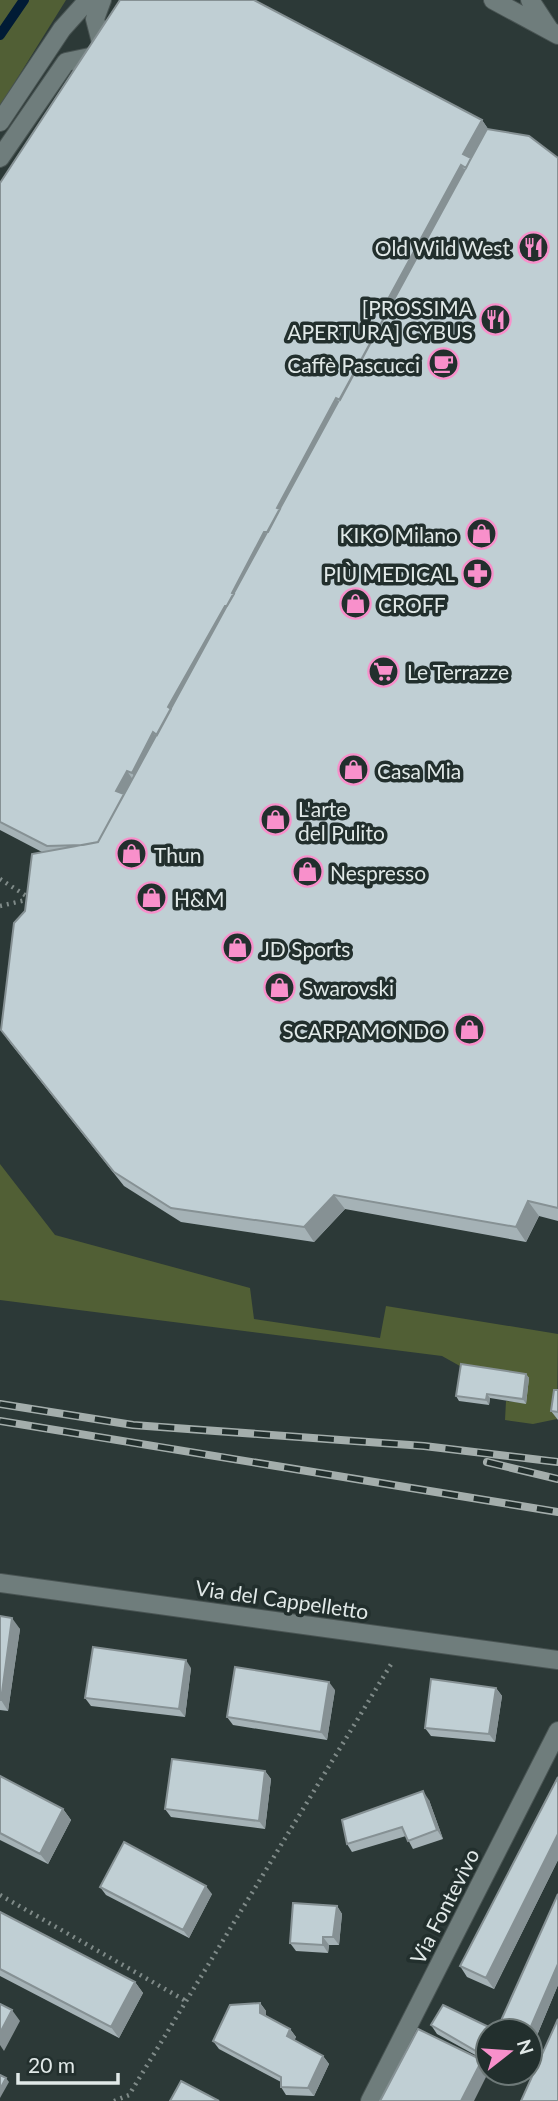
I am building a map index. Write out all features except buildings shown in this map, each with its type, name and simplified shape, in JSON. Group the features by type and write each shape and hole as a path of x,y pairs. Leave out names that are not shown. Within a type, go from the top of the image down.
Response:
{"street":[{"path":"0,122 62,29 88,0"},
{"path":"0,158 66,62 104,54 95,19 102,0"},
{"path":"493,0 554,33"},
{"path":"530,0 554,33"},
{"name":"Via del Cappelletto","path":"0,1583 558,1660"},
{"name":"Via Fontevivo","path":"370,2101 558,1731"}],"path":[{"path":"0,879 34,898 0,906"},
{"path":"114,2101 129,2095 406,1639"},
{"path":"0,1895 186,2001"}],"green space":[{"path":"0,0 66,0 0,106"},
{"path":"0,1164 55,1235 250,1288 254,1319 380,1338 386,1306 558,1334 557,1419 533,1424 505,1420 506,1401 526,1403 442,1356 0,1300"}],"waterway":[{"path":"0,35 24,0"}],"railway":[{"path":"0,1404 133,1425 424,1446 558,1462"},
{"path":"0,1421 558,1512"},
{"path":"487,1462 558,1479"}],"place":[{"name":"Old Wild West","path":"533,247"},
{"name":"[PROSSIMA APERTURA] CYBUS","path":"496,319"},
{"name":"Caffè Pascucci","path":"443,364"},
{"name":"KIKO Milano","path":"481,534"},
{"name":"PIÙ MEDICAL","path":"478,573"},
{"name":"CROFF","path":"355,604"},
{"name":"Le Terrazze","path":"384,671"},
{"name":"Casa Mia","path":"354,770"},
{"name":"L'arte del Pulito","path":"275,820"},
{"name":"Thun","path":"131,854"},
{"name":"Nespresso","path":"307,872"},
{"name":"H&M","path":"151,898"},
{"name":"JD Sports","path":"238,948"},
{"name":"Swarovski","path":"279,987"},
{"name":"SCARPAMONDO","path":"469,1030"}]}
